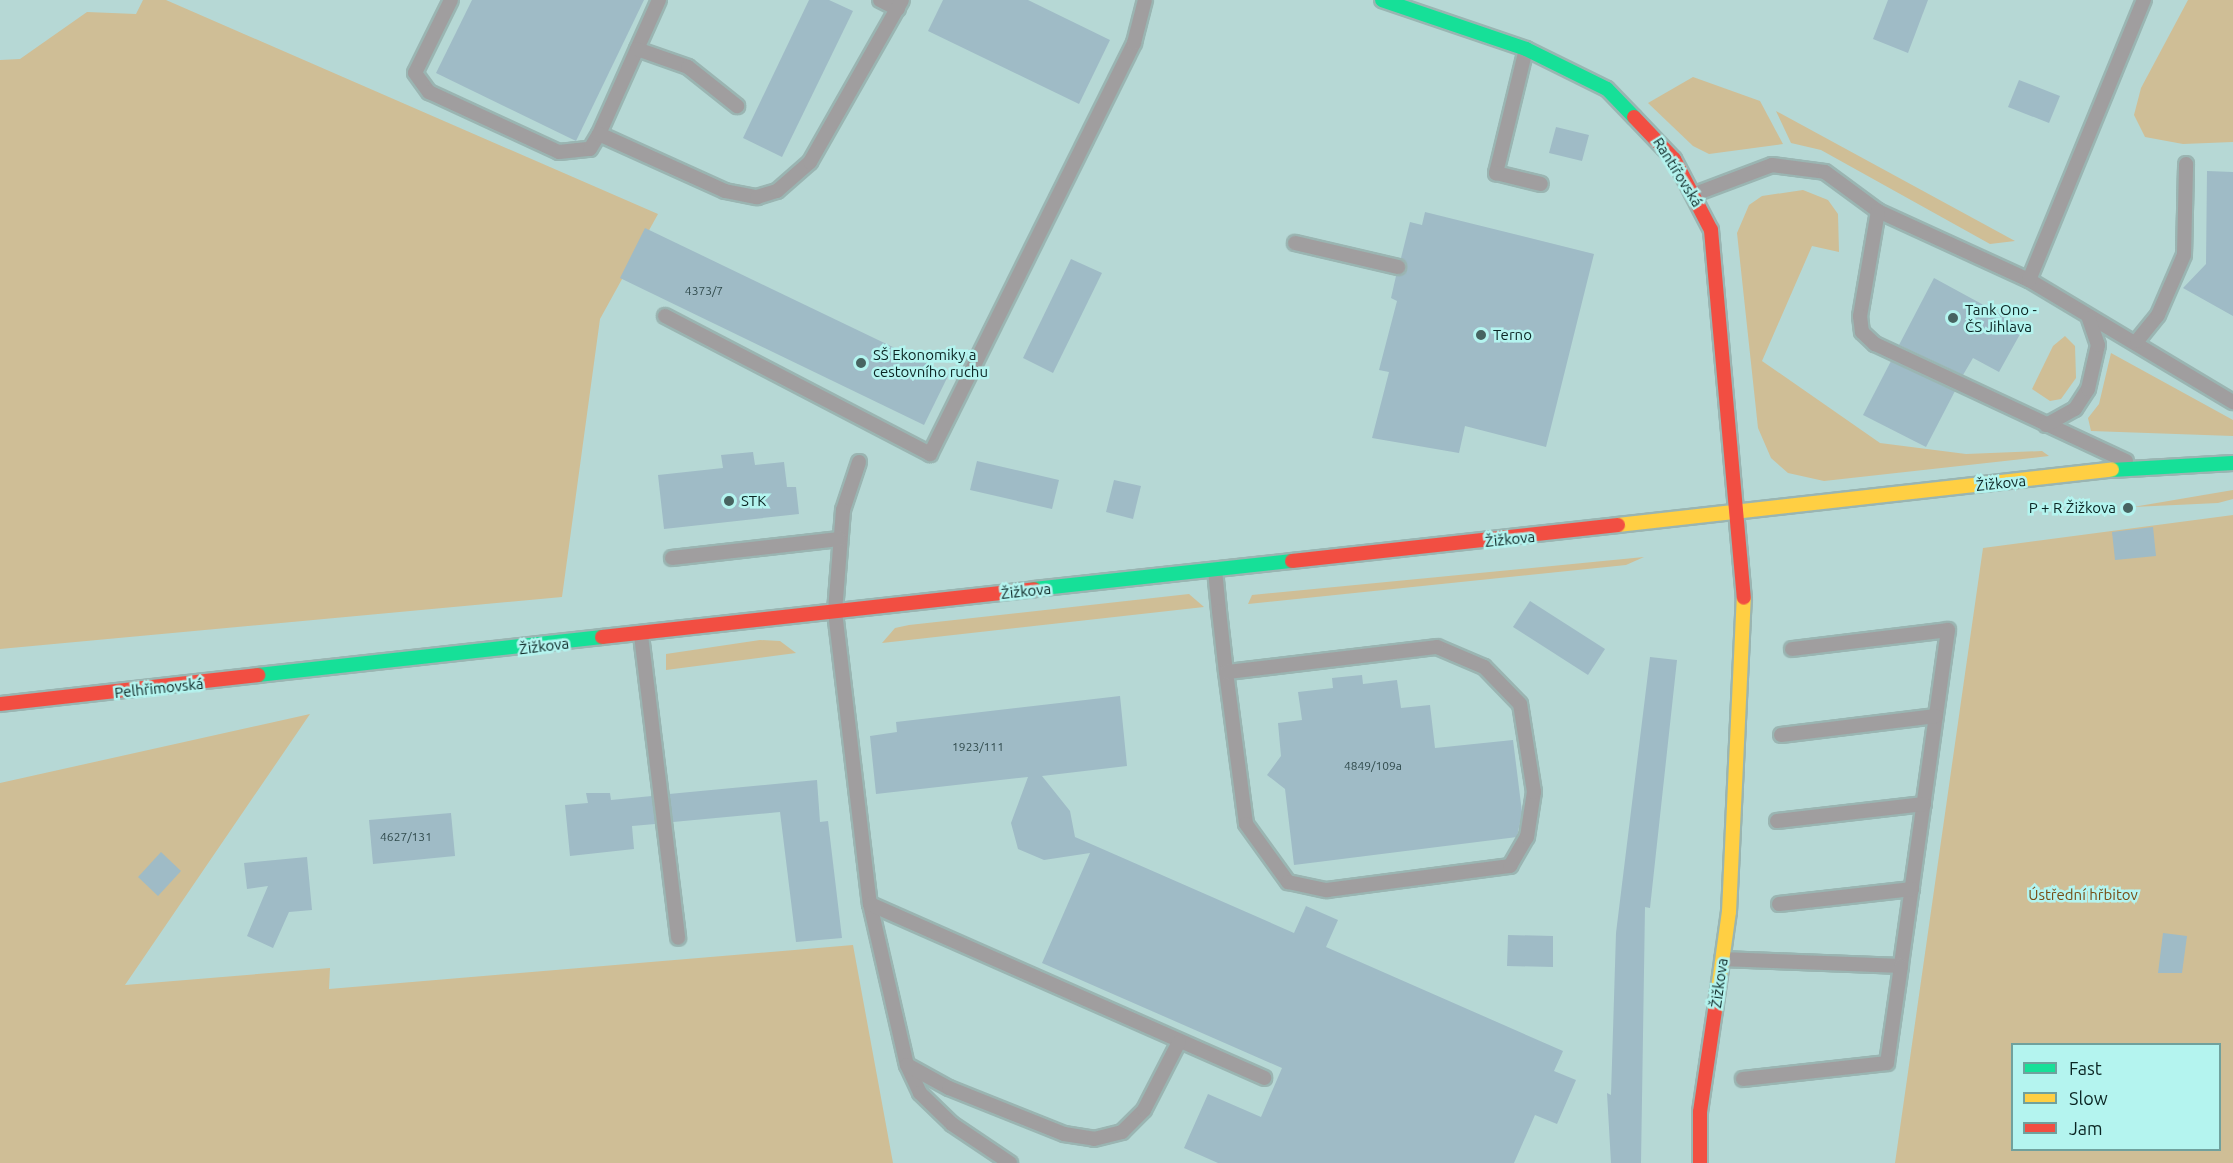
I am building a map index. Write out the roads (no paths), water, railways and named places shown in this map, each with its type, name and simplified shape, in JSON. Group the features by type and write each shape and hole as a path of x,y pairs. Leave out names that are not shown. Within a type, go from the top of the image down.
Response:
{"main road":[{"name":"Rantířovská","path":"1382,0 1526,49 1572,68 1629,107 1652,130 1695,194 1718,258 1735,516"},
{"name":"Žižkova","path":"319,671 1215,570 1735,516 2139,467 2233,463"},
{"name":"Žižkova","path":"1700,1163 1700,1112 1722,959 1741,691 1744,592 1735,516"},
{"name":"Pelhřimovská","path":"0,704 319,671"}],"lane":[{"path":"452,0 415,73 429,92 559,152 590,148 599,134 659,0"},
{"path":"599,134 725,191 757,197 777,191 810,162 900,4 880,0"},
{"path":"665,316 930,454 1134,43 1145,0"},
{"path":"2029,280 2144,0"},
{"path":"638,49 688,67 738,106"},
{"path":"1526,49 1496,173 1541,184"},
{"path":"1695,194 1740,173 1794,164 1825,172 1878,211 2029,280 2089,319 2137,341 2233,402"},
{"path":"2137,341 2158,315 2184,255 2186,164"},
{"path":"1878,211 1860,316 1862,332 1875,344 2139,467"},
{"path":"1295,243 1398,267"},
{"path":"2046,424 2075,409 2088,388 2098,345 2089,319"},
{"path":"859,462 839,539 835,612 870,904 907,1065 920,1093 952,1124 1010,1163"},
{"path":"672,558 839,539"},
{"path":"1215,570 1226,672 1246,825 1288,882 1327,890 1510,866 1527,837 1534,792 1520,704 1484,667 1437,647 1226,672"},
{"path":"1743,1079 1887,1063 1948,630 1792,649"},
{"path":"640,635 678,938"},
{"path":"1781,735 1936,716"},
{"path":"1777,821 1924,804"},
{"path":"1779,904 1912,889"},
{"path":"870,904 1264,1078"},
{"path":"1722,959 1901,966"},
{"path":"907,1065 949,1088 1064,1134 1094,1138 1122,1132 1144,1110 1179,1042"}],"place":[{"name":"Tank Ono - ČS Jihlava","path":"1953,318"},
{"name":"Terno","path":"1481,335"},
{"name":"SŠ Ekonomiky a cestovního ruchu","path":"861,363"},
{"name":"STK","path":"729,501"},
{"name":"P + R Žižkova","path":"2128,508"}],"park label":[{"name":"Ústřední hřbitov","path":"2083,895"}]}
